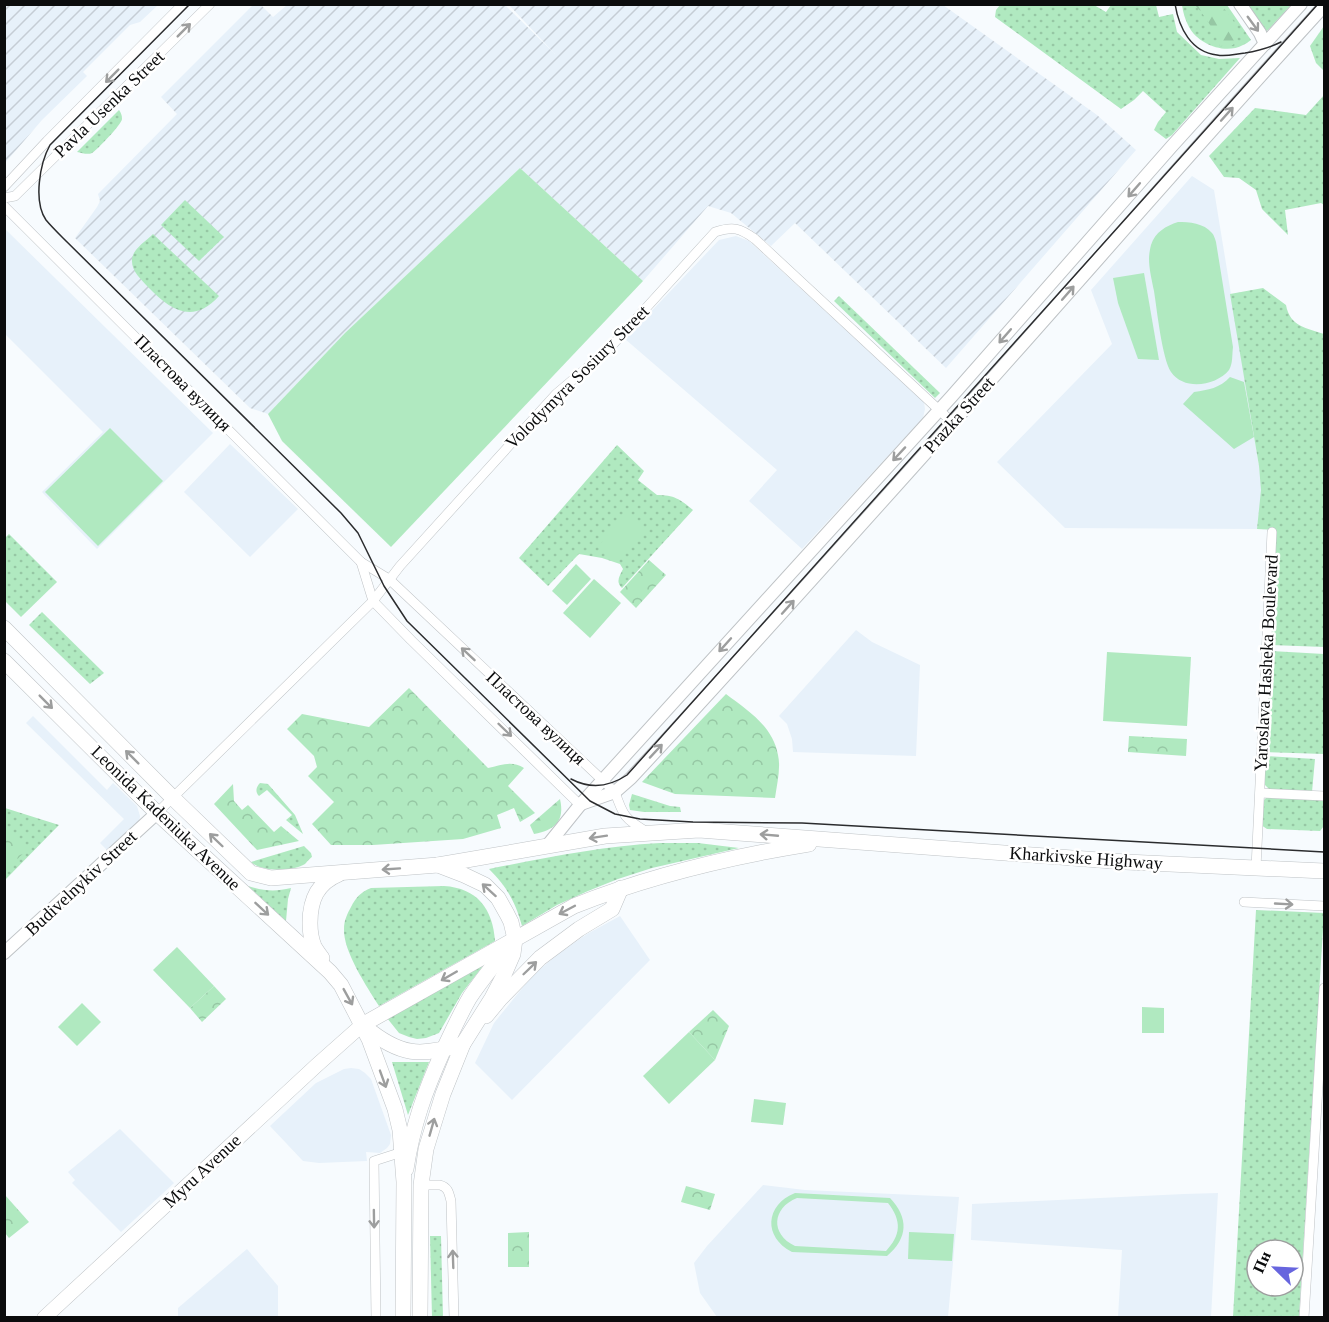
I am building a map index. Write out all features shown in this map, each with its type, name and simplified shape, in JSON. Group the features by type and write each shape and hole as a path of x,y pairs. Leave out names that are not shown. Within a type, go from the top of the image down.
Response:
{"main road":[{"name":"Leonida Kadeniuka Avenue","path":"4,628 251,873 271,878 438,865"},
{"name":"Leonida Kadeniuka Avenue","path":"4,661 157,813 330,972"},
{"name":"Kharkivske Highway","path":"438,865 605,836 699,830 1126,862 1324,871"},
{"name":"Kharkivske Highway","path":"362,1025 574,906 621,888 743,856 809,844 848,842"},
{"path":"420,1317 421,1185 426,1149 434,1119 463,1044 503,977 513,954 515,939 507,914 498,898 485,885 464,874 438,865"},
{"path":"345,872 322,884 316,892 310,913 310,931 314,944 330,972 341,985 369,1039 395,1109 400,1130 404,1182 403,1317"},
{"path":"362,1025 381,1040 405,1050 420,1052 444,1050 463,1044 500,999 540,958 579,929 612,909 621,888"},
{"path":"404,1182 418,1111 457,1021 471,996 515,939"},
{"name":"Myru Avenue","path":"44,1317 362,1025"}],"street":[{"name":"Pavla Usenka Street","path":"4,187 183,4"},
{"name":"Pavla Usenka Street","path":"4,198 15,196 210,4"},
{"path":"1240,4 1265,44"},
{"name":"Prazka Street","path":"547,846 580,804 939,411 1172,146 1301,4"},
{"name":"Prazka Street","path":"580,804 615,792 631,778 719,683 1324,6"},
{"path":"1172,146 1187,157"},
{"name":"Пластова вулиця","path":"4,206 361,562 389,579 615,792 621,811 626,818 649,833"},
{"name":"Volodymyra Sosiury Street","path":"157,813 373,601 389,579 556,393 607,351 716,232 726,229 743,230 952,422"},
{"name":"Yaroslava Hasheka Boulevard","path":"1256,868 1272,532"},
{"name":"Пластова вулиця","path":"361,562 373,601 580,804"},
{"name":"Yaroslava Hasheka Boulevard","path":"1260,793 1324,796"},
{"name":"Budivelnykiv Street","path":"4,953 157,813"},
{"path":"1244,902 1324,906"},
{"path":"1304,1317 1324,988"},
{"path":"376,1317 374,1161 402,1152"},
{"path":"421,1185 443,1186 448,1191 451,1201 454,1317"}],"shaded area":[{"path":"5,4 158,5 140,22 130,25 83,72 87,76 42,120 5,163"},
{"path":"253,5 261,5 273,17 287,5 505,5 555,54 509,5 943,5 1097,115 1136,150 946,368 795,223 771,246 731,213 708,206 643,281 520,168 345,333 268,414 250,408 75,238 97,207 100,201 98,194 177,114 161,97"},
{"path":"1192,176 1214,190 1259,466 1262,490 1257,529 1065,528 997,462 1112,344 1091,290"},
{"path":"4,228 213,433 97,549 42,492 103,432 5,334"},
{"path":"736,236 749,241 924,402 923,418 802,549 749,501 777,470 625,339 719,240"},
{"path":"230,444 298,509 250,557 184,492"},
{"path":"856,630 872,642 920,665 916,756 793,752 787,724 779,716"},
{"path":"33,716 107,790 113,783 137,806 140,816 139,824 109,852 100,843 124,819 26,723"},
{"path":"620,916 650,960 512,1100 475,1063 494,1023 532,976 587,934"},
{"path":"344,1069 359,1069 371,1079 391,1135 390,1144 380,1153 366,1152 367,1161 319,1163 303,1161 270,1126 316,1083"},
{"path":"120,1129 174,1183 121,1232 72,1183 75,1180 68,1172"},
{"path":"763,1185 805,1190 959,1197 948,1317 717,1317 700,1293 694,1263"},
{"path":"1218,1193 1211,1317 1118,1317 1122,1250 971,1240 972,1204"},
{"path":"247,1249 278,1286 278,1317 178,1317 178,1308"}],"green space":[{"path":"1000,5 1094,5 1106,12 1111,5 1156,5 1159,17 1173,14 1177,32 1201,55 1219,59 1240,58 1166,139 1154,130 1166,112 1143,91 1121,109 995,17"},
{"path":"1182,5 1227,5 1251,40 1236,48 1228,49 1205,43 1189,27"},
{"path":"1195,5 1221,5 1237,28 1238,36 1233,45 1220,46 1210,24"},
{"path":"1247,5 1291,5 1266,31"},
{"path":"1324,26 1324,71 1316,63 1310,46"},
{"path":"1324,95 1324,205 1321,203 1285,210 1288,235 1262,209 1256,190 1239,178 1224,177 1209,156 1255,108 1306,115"},
{"path":"119,110 122,116 121,122 104,142 92,153 77,152"},
{"path":"520,168 643,281 391,547 282,441 268,414 345,333"},
{"path":"185,200 224,237 199,261 161,225"},
{"path":"1178,222 1201,225 1209,230 1216,242 1233,347 1229,370 1208,383 1184,382 1171,372 1160,333 1150,267 1150,250 1158,233"},
{"path":"153,234 219,296 209,305 191,312 173,308 156,295 140,278 132,263 137,249"},
{"path":"1144,273 1159,360 1138,359 1118,303 1113,278"},
{"path":"1263,288 1286,305 1291,318 1300,326 1324,334 1324,647 1271,645 1275,530 1257,529 1261,490 1259,466 1230,294"},
{"path":"839,296 940,393 935,398 834,301"},
{"path":"1230,377 1244,382 1254,437 1234,449 1183,404 1194,392 1218,386"},
{"path":"110,428 163,481 98,546 45,492"},
{"path":"617,445 644,471 638,480 657,495 676,498 693,510 622,588 618,581 623,569 620,564 579,554 548,586 519,558"},
{"path":"628,512 647,530 618,561 600,544"},
{"path":"9,534 57,582 21,617 5,601 5,538"},
{"path":"649,560 666,575 636,608 620,592"},
{"path":"576,564 591,579 567,605 552,591"},
{"path":"594,579 621,603 590,638 563,613"},
{"path":"42,612 104,673 90,684 29,625"},
{"path":"1271,651 1324,654 1324,754 1265,752"},
{"path":"1107,652 1191,657 1187,726 1103,721"},
{"path":"409,688 488,768 511,764 524,768 508,786 535,813 520,822 514,808 497,815 501,828 463,839 373,845 331,845 312,824 334,802 308,776 317,767 314,756 287,729 302,714 369,727"},
{"path":"726,694 758,720 771,735 779,765 775,798 675,794 642,782"},
{"path":"1129,736 1187,739 1186,756 1128,752"},
{"path":"1265,756 1315,759 1312,792 1269,789 1264,784"},
{"path":"260,783 268,784 295,815 303,834 286,820 292,815 267,790 259,796 256,789"},
{"path":"233,784 234,801 242,810 248,805 274,832 281,826 299,841 257,850 214,804"},
{"path":"632,794 680,807 681,812 630,810"},
{"path":"1269,795 1320,798 1324,801 1324,826 1320,831 1267,829 1261,825 1262,802"},
{"path":"560,799 560,819 548,830 534,834 530,825"},
{"path":"5,808 59,825 5,880"},
{"path":"12,831 29,848 9,867 5,863 5,838"},
{"path":"660,843 698,843 739,848 652,868 618,879 557,905 522,926 510,895 489,869 595,850"},
{"path":"304,846 312,857 299,867 285,870 269,869 251,862"},
{"path":"248,886 270,890 291,888 286,921"},
{"path":"444,886 466,891 481,902 491,919 495,941 379,1006 347,948 344,926 355,900 371,888"},
{"path":"1256,910 1324,913 1304,1238 1245,1238 1245,1298 1300,1298 1299,1317 1233,1317"},
{"path":"177,947 214,986 190,1008 153,970"},
{"path":"486,962 462,993 439,1033 426,1038 409,1037 399,1033 387,1018"},
{"path":"214,986 226,999 202,1022 190,1008"},
{"path":"82,1003 101,1022 77,1046 58,1027"},
{"path":"1142,1007 1164,1008 1164,1033 1142,1033"},
{"path":"713,1010 729,1026 715,1060 689,1032"},
{"path":"689,1032 715,1060 669,1104 643,1076"},
{"path":"392,1062 429,1062 408,1115"},
{"path":"754,1099 786,1103 783,1125 751,1122"},
{"path":"686,1186 715,1194 710,1210 681,1202"},
{"path":"795,1193 890,1198 900,1213 904,1228 899,1242 887,1256 792,1252 783,1246 772,1230 773,1213 785,1198","holes":["797,1198 888,1203 896,1216 898,1228 895,1239 886,1251 795,1246 781,1235 778,1228 779,1214 789,1202"]},
{"path":"5,1195 29,1222 9,1238 5,1233"},
{"path":"529,1232 529,1267 508,1267 508,1233"},
{"path":"909,1232 954,1234 952,1261 908,1259"},
{"path":"430,1236 441,1236 443,1317 432,1317"}],"tram line":[{"path":"190,4 50,145 43,162 39,182 40,203 46,220 341,513 358,533 384,586 407,621 590,801 615,814 640,819 802,823 1324,852"},
{"path":"1175,4 1183,30 1193,44 1208,53 1224,56 1245,53 1281,42"},
{"path":"571,779 585,784 599,785 613,782 627,775 1318,4"}]}
